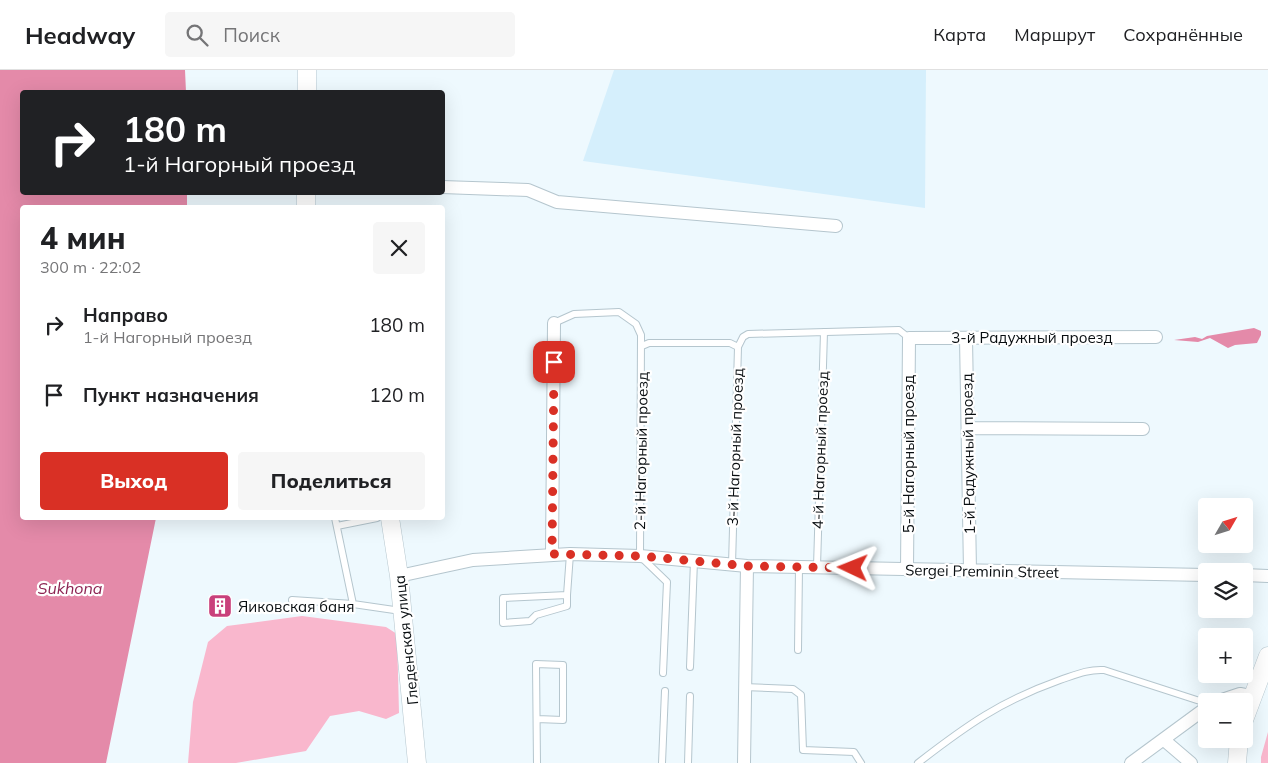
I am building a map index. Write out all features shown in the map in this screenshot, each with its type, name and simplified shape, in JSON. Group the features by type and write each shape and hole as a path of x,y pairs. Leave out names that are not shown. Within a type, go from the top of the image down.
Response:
{"main road":[{"path":"307,70 307,90"},
{"name":"Гледенская улица","path":"390,520 399,576 417,763"},
{"path":"1252,693 1268,656"}],"street":[{"path":"445,188 528,190 557,202 836,226"},
{"path":"552,554 554,323"},
{"name":"3-й Радужный проезд","path":"909,338 1156,337"},
{"name":"5-й Нагорный проезд","path":"907,570 909,338"},
{"name":"1-й Радужный проезд","path":"966,338 970,571"},
{"path":"969,428 1143,429"},
{"name":"Sergei Preminin Street","path":"399,576 473,560 552,554 640,556 747,566 1198,575"},
{"path":"744,763 743,687 747,566"},
{"path":"1253,576 1268,576"},
{"path":"1131,763 1198,714"},
{"path":"1164,740 1191,763"}],"lane":[{"name":"2-й Нагорный проезд","path":"554,323 574,314 619,312 636,324 641,336 640,556"},
{"path":"824,332 899,330 909,338"},
{"name":"3-й Нагорный проезд","path":"732,565 739,342 748,334 824,332"},
{"name":"4-й Нагорный проезд","path":"817,567 824,332"},
{"path":"642,346 649,343 730,343 738,347"},
{"path":"336,520 353,604"},
{"path":"337,526 367,520"},
{"path":"567,595 504,598 503,623 530,621 536,615 567,606 570,554"},
{"path":"640,556 667,582 662,673"},
{"path":"690,667 694,561"},
{"path":"798,650 799,567"},
{"path":"292,600 353,604 402,611"},
{"path":"537,720 563,720 563,665 536,664 537,763"},
{"path":"918,763 961,729 989,711 1032,690 1092,669 1104,670 1198,700"},
{"path":"743,687 793,689 801,695 803,750 854,752 861,763"},
{"path":"662,763 664,691"},
{"path":"688,763 690,696"}],"shaded area":[{"path":"614,70 926,70 925,208 583,161"},
{"path":"302,616 386,627 397,634 399,713 386,719 359,711 330,716 306,751 236,763 188,763 193,702 208,642 227,626"},
{"path":"1268,732 1268,763 1261,763 1261,757"}],"water":[{"name":"Sukhona","path":"0,70 185,70 186,90 20,90 20,195 187,195 187,205 20,205 20,520 156,520 106,763 0,763"},
{"path":"1254,328 1261,331 1257,343 1235,345 1228,348 1210,338 1198,342 1174,340 1195,337 1202,339 1207,336"}],"place":[{"name":"Яиковская баня","path":"220,606"}],"route":[{"path":"554,362 552,554 640,556 747,566 853,568"}]}
